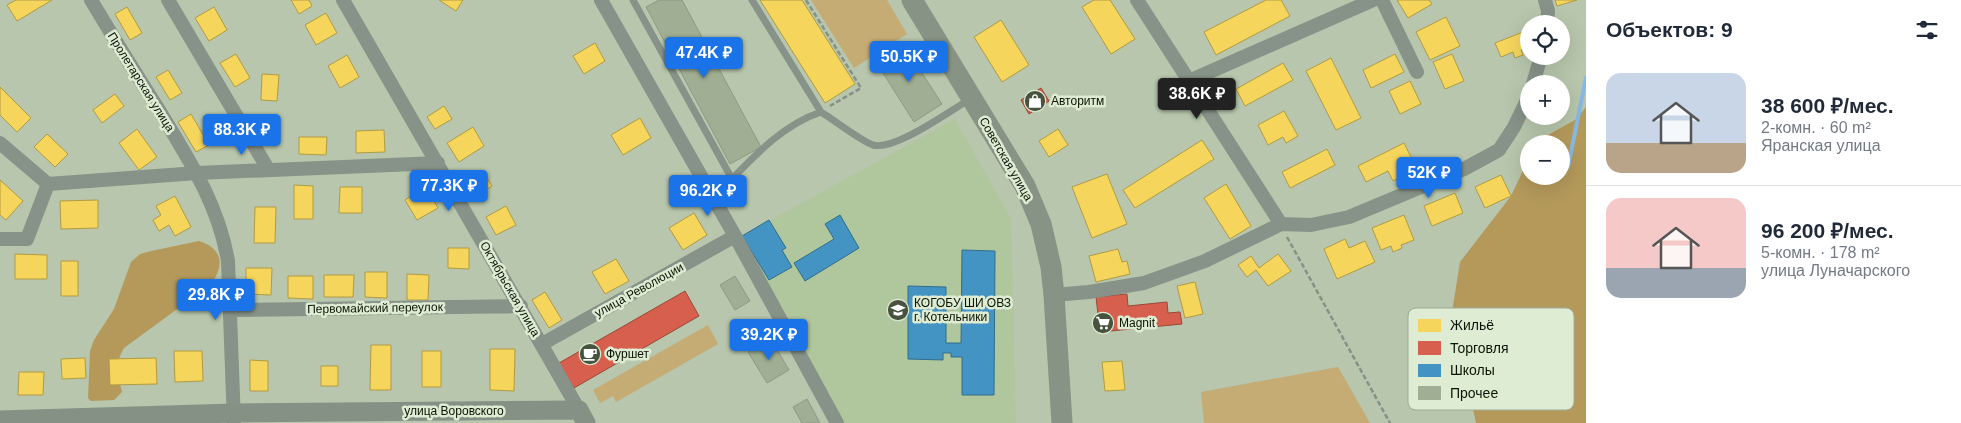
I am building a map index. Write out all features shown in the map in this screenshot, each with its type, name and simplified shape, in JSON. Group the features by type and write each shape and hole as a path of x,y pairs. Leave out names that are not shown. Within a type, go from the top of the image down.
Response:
{"main road":[{"name":"Советская улица","path":"912,0 1025,186 1041,224 1051,267 1054,295 1062,423"}],"street":[{"name":"Пролетарская улица","path":"91,0 197,173 218,217 228,262 234,418"},
{"path":"168,0 268,169"},
{"name":"Октябрьская улица","path":"343,0 521,306 582,417"},
{"path":"1137,0 1281,224"},
{"path":"1190,81 1373,0"},
{"path":"1382,0 1417,72"},
{"path":"1545,0 1548,15"},
{"path":"604,1 837,423"},
{"path":"1054,295 1089,292 1144,283 1205,261 1281,224 1311,225 1349,217 1464,169 1499,150 1520,115"},
{"path":"0,143 48,184 268,169 438,163"},
{"path":"0,239 27,239 48,184"},
{"name":"улица Революции","path":"542,344 735,236"},
{"name":"Первомайский переулок","path":"230,310 521,306"},
{"name":"улица Воровского","path":"0,420 582,417"}],"lane":[{"path":"633,0 732,179 772,140 804,118 821,112"},
{"path":"752,0 821,112 871,144 887,146 920,130 972,98"}],"path":[{"path":"806,0 861,88 821,112"},
{"path":"1281,224 1390,423"}],"shaded area":[{"path":"811,0 887,0 907,34 854,68"},
{"path":"1586,107 1586,423 1476,423 1473,410 1574,410 1574,308 1453,308 1460,262 1511,196 1520,177 1520,185 1570,185 1570,135 1548,135 1566,125 1570,125 1570,123 1575,120"},
{"name":"КОГОБУ ШИ ОВЗ г. Котельники","path":"955,119 1011,219 1016,423 845,423 742,236"},
{"path":"199,241 213,248 217,253 219,265 215,278 210,285 124,348 118,365 122,392 114,400 91,401 88,398 90,351 94,340 114,309 131,262 140,254"},
{"path":"708,325 718,344 616,402 613,396 600,403 593,390"},
{"path":"1338,367 1370,423 1204,423 1201,392"}],"building: Жильё":[{"path":"16,0 52,0 17,21 7,5"},
{"path":"291,0 309,0 312,6 299,14"},
{"path":"439,0 463,0 456,11"},
{"path":"760,0 802,0 855,84 825,103"},
{"path":"1094,0 1110,0 1135,39 1111,54 1082,7"},
{"path":"1266,0 1281,0 1290,16 1216,55 1204,32"},
{"path":"1397,0 1429,0 1432,4 1408,18"},
{"path":"1555,0 1577,0 1557,6"},
{"path":"127,7 142,33 130,40 115,14"},
{"path":"214,7 227,30 209,41 195,18"},
{"path":"326,13 337,33 316,45 305,25"},
{"path":"1446,17 1460,46 1430,60 1416,32"},
{"path":"1001,20 1029,65 1002,82 974,37"},
{"path":"1520,33 1520,56 1515,58 1513,52 1501,57 1495,43"},
{"path":"595,43 605,61 584,74 573,56"},
{"path":"236,54 250,78 235,87 220,63"},
{"path":"1395,54 1404,72 1371,88 1363,70"},
{"path":"1452,54 1464,81 1445,89 1433,62"},
{"path":"347,55 359,77 340,88 328,66"},
{"path":"1331,58 1361,118 1336,130 1306,71"},
{"path":"1283,63 1293,80 1245,106 1236,89"},
{"path":"168,70 182,93 170,100 156,77"},
{"path":"262,74 279,75 277,101 261,100"},
{"path":"1410,81 1421,104 1400,114 1389,91"},
{"path":"0,87 31,118 17,132 0,115"},
{"path":"115,94 124,106 102,123 93,110"},
{"path":"444,106 452,119 435,129 427,117"},
{"path":"1284,111 1298,136 1286,143 1283,137 1268,145 1258,125"},
{"path":"191,114 209,145 196,152 178,122"},
{"path":"640,118 651,138 623,155 611,135"},
{"path":"473,127 484,146 459,162 447,143"},
{"path":"137,129 157,157 139,170 119,143"},
{"path":"1058,129 1068,145 1049,157 1039,141"},
{"path":"384,130 385,152 356,153 356,131"},
{"path":"47,134 68,154 55,167 34,147"},
{"path":"299,137 327,137 326,155 299,154"},
{"path":"1202,140 1214,159 1135,208 1123,190"},
{"path":"1404,143 1417,169 1393,181 1388,171 1366,182 1358,166"},
{"path":"1327,149 1335,165 1290,188 1282,172"},
{"path":"482,170 492,186 476,196 466,180"},
{"path":"1107,174 1127,224 1092,238 1072,187"},
{"path":"1501,175 1511,196 1485,208 1475,187"},
{"path":"0,180 23,201 6,220 0,215"},
{"path":"1226,184 1251,226 1230,239 1204,198"},
{"path":"294,185 313,186 313,219 294,219"},
{"path":"340,187 362,187 362,213 339,213"},
{"path":"426,187 438,208 417,220 405,200"},
{"path":"1455,193 1463,213 1432,226 1424,206"},
{"path":"175,196 191,227 175,236 169,225 159,231 153,220 161,215 156,206"},
{"path":"98,200 98,228 61,229 60,201"},
{"path":"506,206 516,225 496,235 486,217"},
{"path":"255,207 276,207 275,243 254,243"},
{"path":"694,213 707,235 683,250 669,228"},
{"path":"1404,215 1414,240 1401,245 1402,248 1393,252 1391,246 1381,250 1372,228"},
{"path":"1345,239 1349,248 1365,241 1375,262 1337,279 1324,249"},
{"path":"448,248 469,248 469,269 448,268"},
{"path":"1118,249 1122,262 1127,261 1130,274 1096,282 1089,256"},
{"path":"15,254 47,255 47,279 15,279"},
{"path":"1278,254 1291,271 1268,286 1256,270 1247,277 1238,265 1251,256 1259,268"},
{"path":"616,259 629,281 605,294 592,272"},
{"path":"61,261 78,261 78,296 61,296"},
{"path":"246,268 272,268 271,295 246,294"},
{"path":"365,272 387,272 387,298 365,297"},
{"path":"407,274 429,275 428,300 407,300"},
{"path":"324,275 354,275 353,297 324,297"},
{"path":"288,276 313,276 313,299 288,298"},
{"path":"1195,282 1203,314 1185,318 1177,286"},
{"path":"545,292 562,320 549,328 532,300"},
{"path":"371,345 391,345 391,390 370,390"},
{"path":"490,349 515,349 514,391 490,390"},
{"path":"174,351 202,351 203,381 175,382"},
{"path":"422,351 441,351 441,387 422,387"},
{"path":"85,358 86,378 62,379 61,359"},
{"path":"156,358 157,384 110,385 109,359"},
{"path":"250,360 268,361 268,391 250,391"},
{"path":"1122,361 1125,390 1105,391 1102,362"},
{"path":"321,366 338,366 338,386 321,386"},
{"path":"19,372 44,372 43,395 18,395"}],"building: Торговля":[{"name":"Авторитм","path":"1041,88 1049,101 1029,114 1021,100"},
{"path":"685,291 699,316 574,388 559,363"},
{"path":"1127,294 1128,306 1167,302 1168,313 1180,312 1182,324 1100,332 1096,297"}],"building: Школы":[{"path":"840,215 859,248 805,281 794,263 834,239 825,224"},
{"path":"769,220 786,248 782,250 792,267 769,280 742,236"},
{"path":"962,250 995,251 994,395 962,395 962,357 951,357 951,353 943,353 943,360 908,359 908,286 946,287 946,343 961,343"}],"building: Прочее":[{"path":"659,0 682,0 761,147 730,164 646,7"},
{"path":"904,45 942,104 914,122 876,62"},
{"path":"735,276 750,301 735,310 720,285"},
{"path":"771,339 789,370 767,383 748,352"},
{"path":"807,399 820,423 802,423 793,407"}],"waterway":[{"path":"1570,157 1586,78"}],"place":[{"name":"Авторитм","path":"1035,101"},
{"name":"КОГОБУ ШИ ОВЗ г. Котельники","path":"898,310"},
{"name":"Magnit","path":"1103,323"},
{"name":"Фуршет","path":"590,354"}]}
